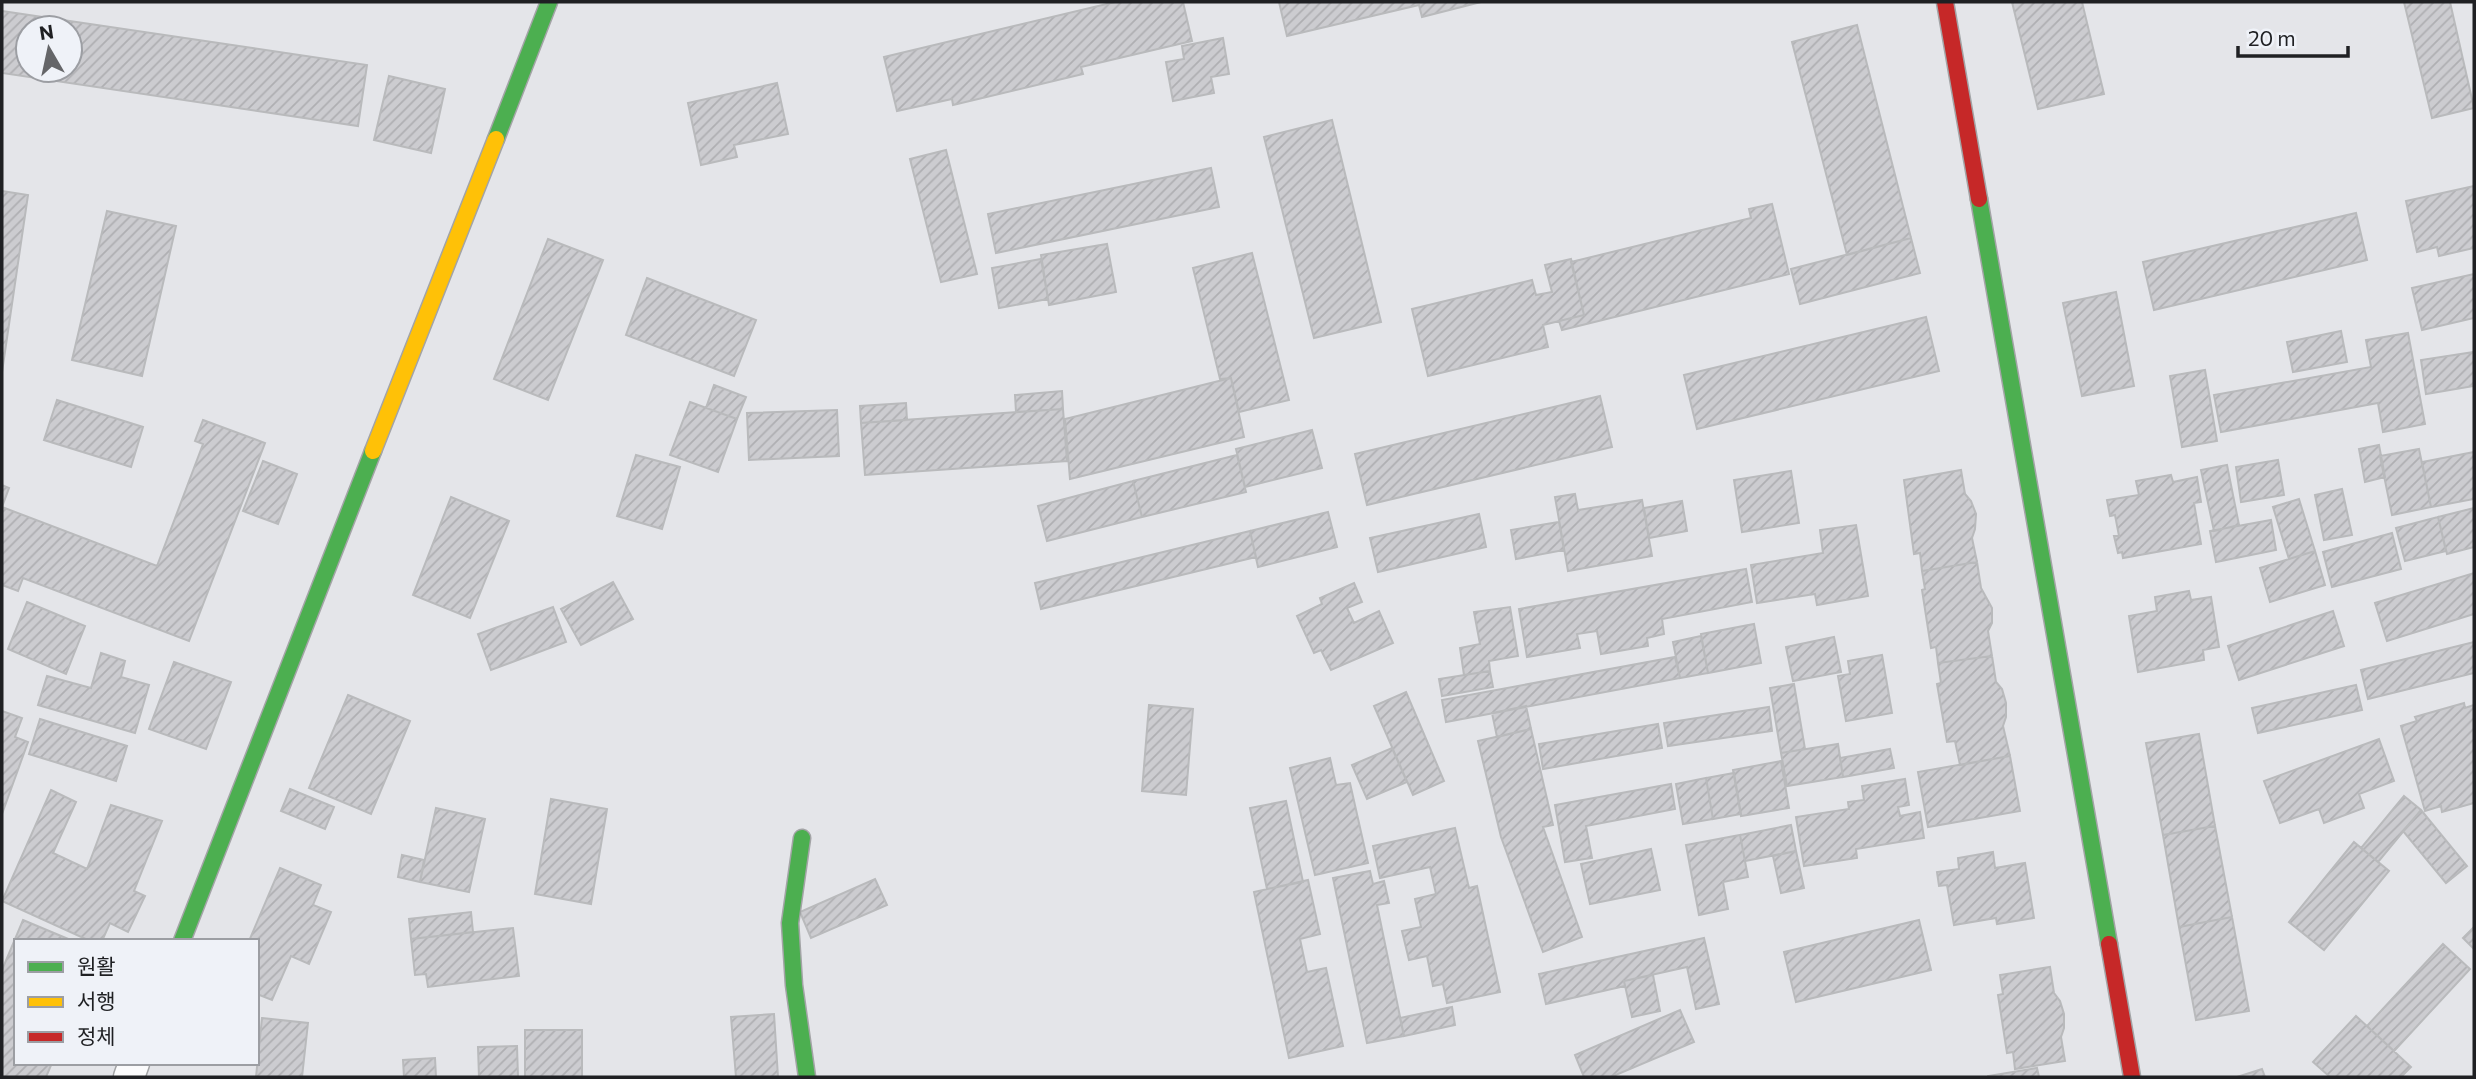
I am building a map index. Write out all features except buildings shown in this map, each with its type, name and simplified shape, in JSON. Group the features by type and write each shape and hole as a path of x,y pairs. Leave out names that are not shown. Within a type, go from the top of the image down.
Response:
{"street":[{"path":"183,939 549,2"},
{"path":"1945,2 2132,1077"},
{"path":"802,838 790,923 794,985 807,1077"}],"traffic: fast":[{"path":"496,139 549,2"},
{"path":"1979,199 2109,944"},
{"path":"183,939 373,451"},
{"path":"802,838 790,923 794,985 807,1077"}],"traffic: slow":[{"path":"373,451 496,139"}],"traffic: jam":[{"path":"1945,2 1979,199"},
{"path":"2109,944 2132,1077"}]}
